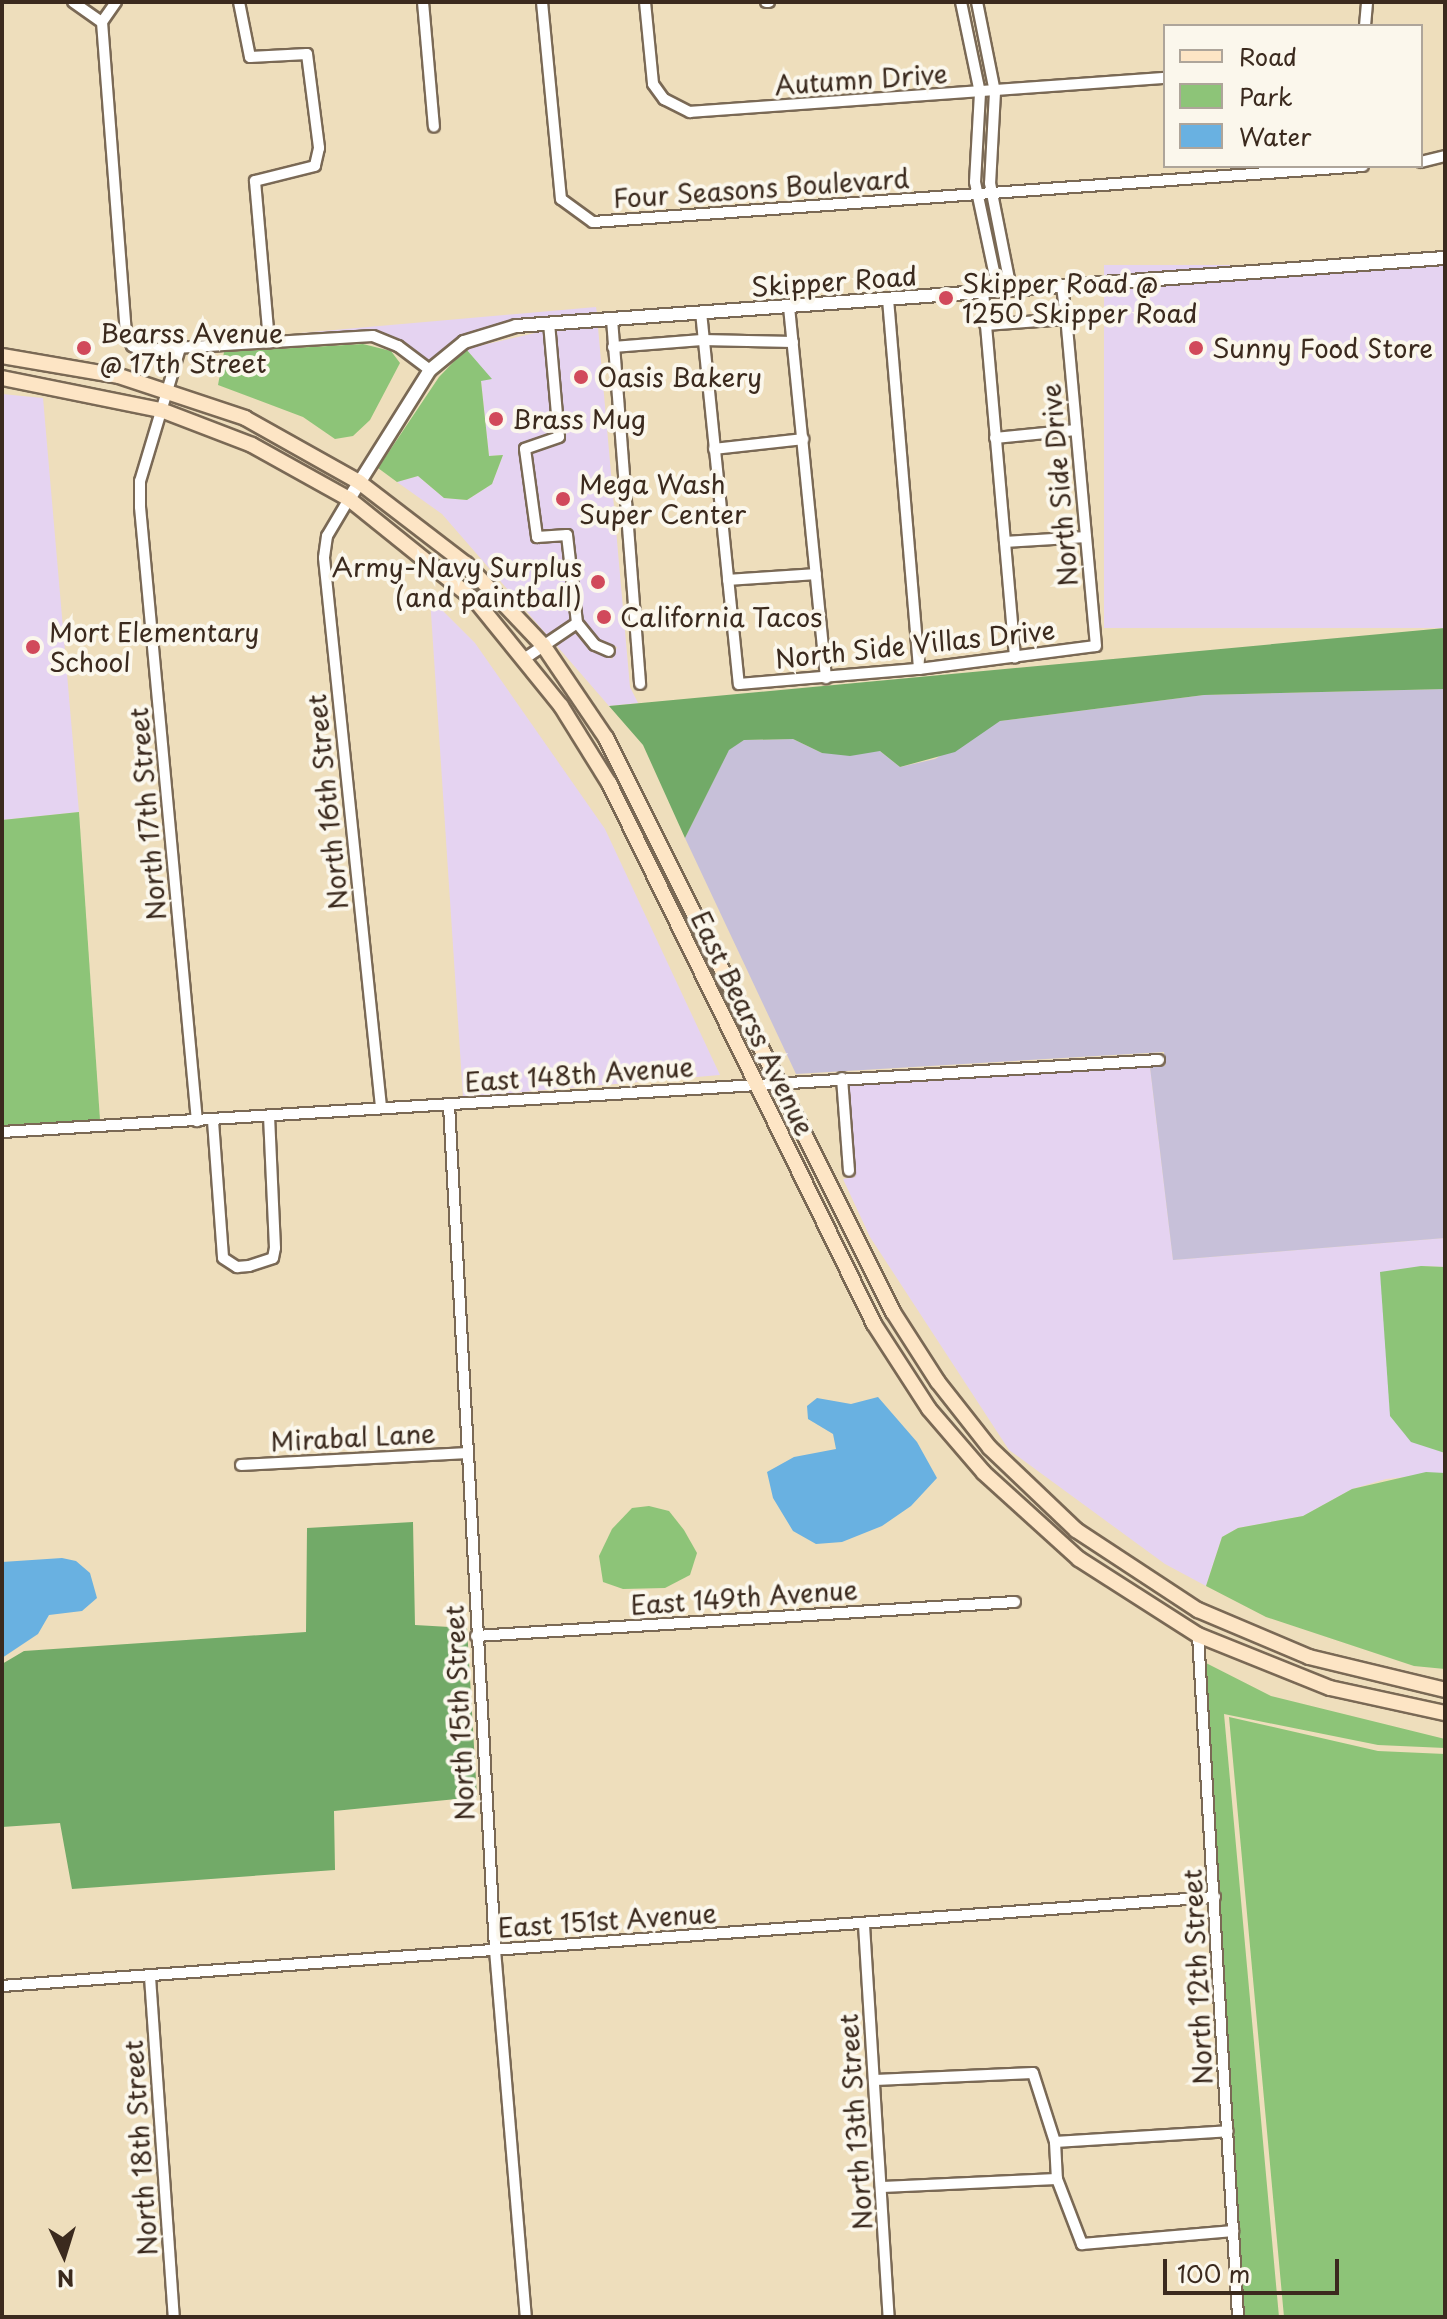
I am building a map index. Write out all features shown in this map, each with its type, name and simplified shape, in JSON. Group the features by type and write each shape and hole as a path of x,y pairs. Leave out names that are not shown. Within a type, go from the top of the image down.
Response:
{"main road":[{"name":"East Bearss Avenue","path":"2,356 26,358 168,388 286,437 359,482 430,532 543,645 578,691 634,790 778,1082 916,1350 990,1448 1057,1513 1129,1567 1198,1610 1309,1657 1445,1690"},
{"path":"21,380 26,358"},
{"name":"East Bearss Avenue","path":"2,378 161,410 252,445 349,499 476,601 561,706 609,783 874,1324 929,1409 984,1473 1079,1559 1198,1635 1330,1688 1445,1713"}],"street":[{"path":"73,2 102,22"},
{"path":"116,2 102,22 126,334 132,346 180,348 373,336 398,346 430,370"},
{"path":"239,2 250,57 307,54 319,148 315,166 255,181 269,342"},
{"path":"423,2 434,127"},
{"name":"Four Seasons Boulevard","path":"542,2 561,199 593,222 1336,168"},
{"name":"Autumn Drive","path":"645,2 653,84 664,99 690,112 1163,78"},
{"path":"961,2 980,93 978,195 1004,290"},
{"path":"977,2 995,92 992,194 1004,290"},
{"path":"1365,24 1367,2"},
{"path":"1423,162 1445,156"},
{"name":"Skipper Road","path":"349,499 430,370 464,342 516,326 1445,258"},
{"name":"North Side Drive","path":"1062,286 1096,646"},
{"path":"983,291 1015,658"},
{"path":"888,299 919,669"},
{"path":"789,307 826,678"},
{"path":"701,312 728,580 816,574"},
{"path":"612,319 640,684"},
{"path":"985,325 1066,319"},
{"path":"549,323 559,437 525,449 537,537 567,535 577,623 595,645 609,651"},
{"path":"613,347 702,340 793,342"},
{"path":"161,410 180,348"},
{"name":"North 17th Street","path":"161,410 140,481 140,507 197,1121"},
{"path":"995,438 1076,430"},
{"path":"714,449 803,439"},
{"name":"North 16th Street","path":"349,499 327,536 324,558 381,1107"},
{"path":"1005,542 1086,537"},
{"name":"North Side Villas Drive","path":"728,580 739,684 919,669 1096,646"},
{"path":"524,659 577,623"},
{"name":"East 148th Avenue","path":"2,1132 269,1118 381,1107 1159,1060"},
{"path":"842,1078 849,1171"},
{"name":"North 15th Street","path":"449,1105 495,1950 526,2317"},
{"path":"213,1121 223,1258 237,1267 273,1258 269,1118"},
{"name":"Mirabal Lane","path":"241,1465 468,1453"},
{"name":"East 149th Avenue","path":"476,1636 1015,1602"},
{"name":"North 12th Street","path":"1198,1635 1238,2317"},
{"name":"East 151st Avenue","path":"2,1986 1215,1897"},
{"name":"North 13th Street","path":"864,1925 889,2317"},
{"name":"North 18th Street","path":"150,1977 174,2317"},
{"path":"875,2080 1033,2073 1055,2142 1057,2179 1082,2244 1233,2231"},
{"path":"1055,2142 1228,2131"},
{"path":"882,2187 1057,2179"}],"shaded area":[{"path":"1104,265 1445,265 1445,628 1104,628"},
{"path":"596,307 597,313 543,317 463,335 429,362 377,330 300,333"},
{"path":"598,327 630,687 638,703 609,706 556,645 576,632 591,649 612,659 617,647 599,639 583,620 573,534 567,528 542,530 532,454 560,444 565,437 556,330"},
{"path":"544,331 552,432 523,442 519,450 531,538 537,544 562,542 570,619 547,635 442,514 397,482 418,476 444,498 467,500 492,484 503,455 489,456 481,380 491,379 466,349"},
{"name":"Mort Elementary School","path":"2,394 43,398 79,812 2,820"},
{"path":"430,598 475,643 605,829 720,1075 463,1097"},
{"path":"1445,689 1445,1238 1173,1260 1150,1067 1165,1066 1164,1052 796,1074 685,838 729,749 744,740 793,739 822,753 880,751 900,767 935,759 1000,721 1204,695"},
{"path":"1150,1067 1173,1260 1445,1238 1445,1267 1421,1266 1445,1473 1386,1479 1352,1489 1303,1516 1238,1528 1222,1537 1206,1586 1165,1564 1009,1450 870,1237 843,1179 855,1177 849,1085"}],"green space":[{"path":"363,344 391,351 400,363 370,420 353,436 335,439 303,417 218,385 224,352"},
{"path":"466,349 492,379 481,381 489,456 503,455 492,484 467,500 444,498 418,476 397,482 378,468 439,377"},
{"path":"1445,628 1445,689 1204,695 1000,721 955,752 900,767 880,751 850,756 822,753 793,739 744,740 729,750 685,838 643,745 609,706"},
{"path":"79,812 100,1120 2,1126 2,820"},
{"path":"1421,1266 1445,1267 1445,1453 1411,1442 1390,1416 1380,1272"},
{"path":"1426,1472 1445,1473 1445,1669 1414,1666 1266,1617 1206,1586 1222,1537 1238,1528 1303,1516 1352,1489"},
{"path":"649,1506 669,1511 684,1530 697,1553 690,1575 665,1588 623,1589 603,1582 599,1556 612,1529 632,1508"},
{"path":"413,1522 415,1625 467,1628 477,1797 334,1811 335,1870 72,1889 60,1823 2,1827 2,1664 24,1651 306,1632 307,1528"},
{"path":"1206,1663 1271,1696 1445,1739 1445,1748 1378,1745 1224,1714 1279,2317 1244,2317"},
{"path":"1229,1717 1378,1751 1445,1754 1445,2317 1284,2317"}],"water":[{"path":"878,1397 917,1442 937,1478 911,1506 882,1526 842,1542 816,1544 793,1531 773,1498 767,1472 794,1457 836,1449 833,1434 808,1419 807,1406 817,1398 851,1404"},
{"path":"62,1558 76,1561 90,1573 97,1598 82,1611 49,1615 38,1634 2,1658 2,1562"}],"place":[{"name":"Skipper Road @ 1250 Skipper Road","path":"946,298"},
{"name":"Bearss Avenue @ 17th Street","path":"84,348"},
{"name":"Sunny Food Store","path":"1196,348"},
{"name":"Oasis Bakery","path":"581,377"},
{"name":"Brass Mug","path":"496,419"},
{"name":"Mega Wash Super Center","path":"563,499"},
{"name":"Army-Navy Surplus (and paintball)","path":"598,582"},
{"name":"California Tacos","path":"604,617"},
{"name":"Mort Elementary School","path":"33,647"}]}
